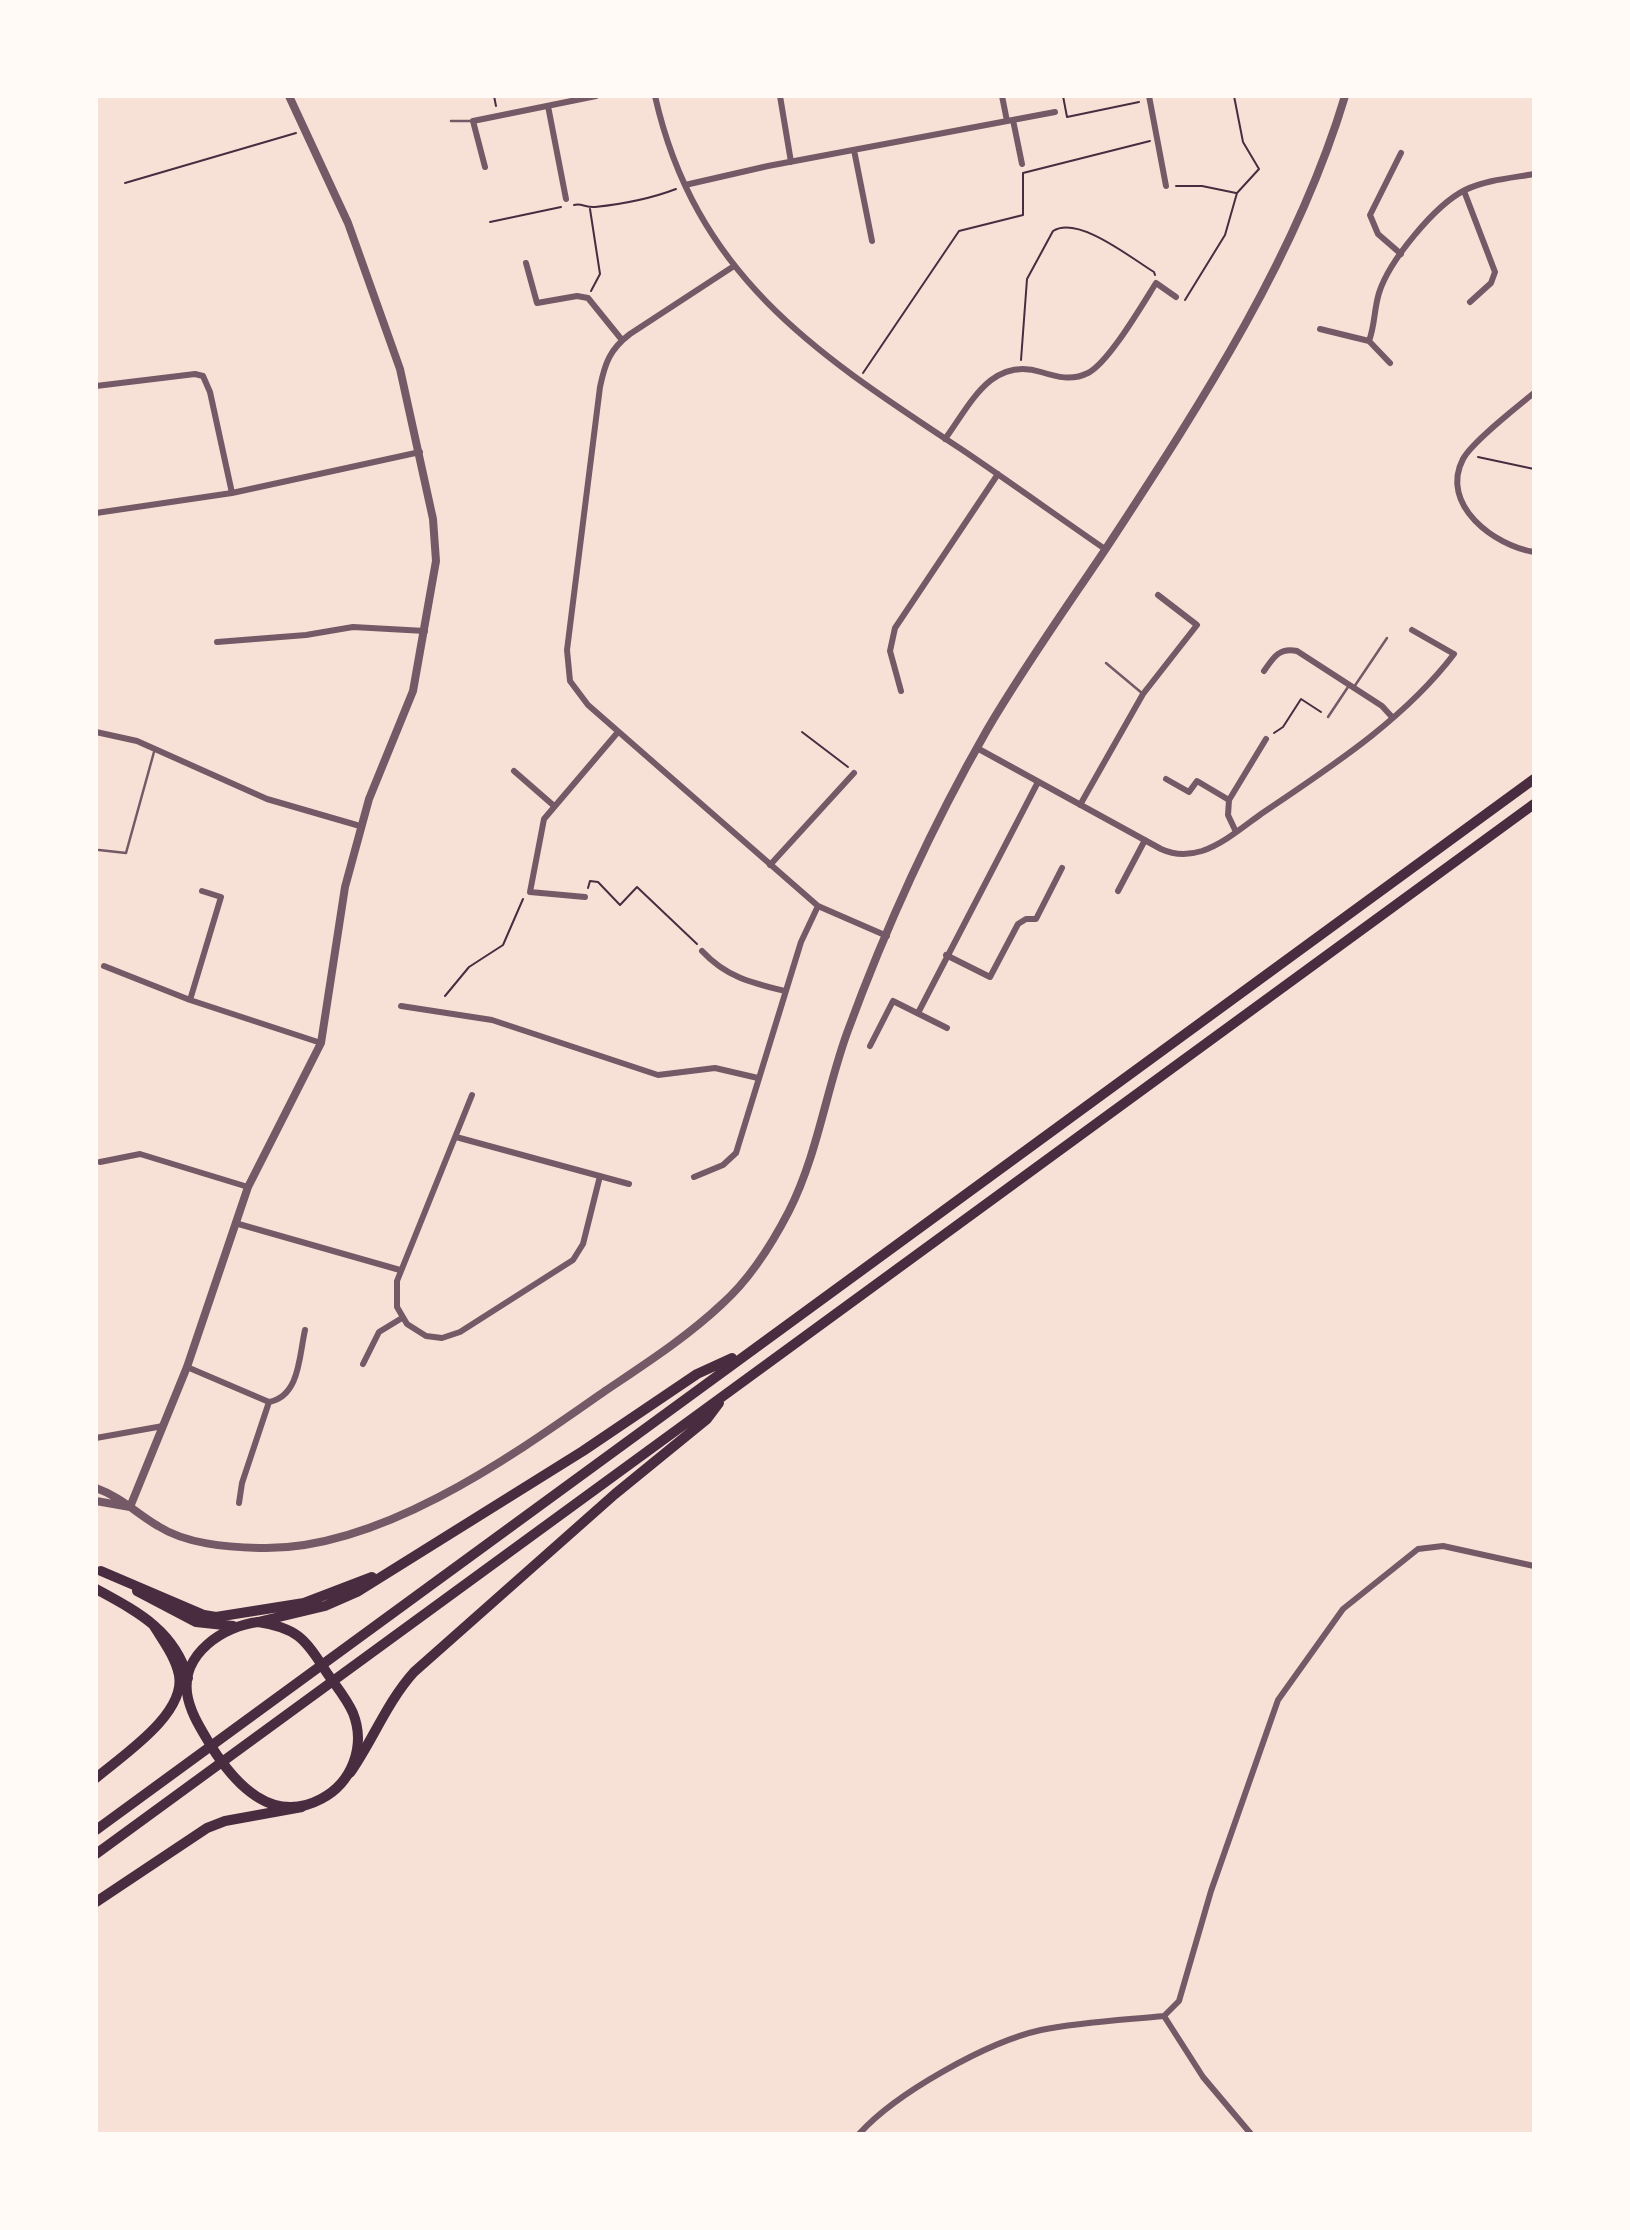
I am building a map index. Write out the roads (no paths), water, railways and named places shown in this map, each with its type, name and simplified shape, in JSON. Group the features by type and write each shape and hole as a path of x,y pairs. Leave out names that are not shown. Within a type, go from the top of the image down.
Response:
{"highway":[{"path":"96,1830 1534,779"},
{"path":"96,1854 1534,804"},
{"path":"258,1622 341,1600 583,1451 697,1374 754,1348"},
{"path":"350,1773 365,1752 393,1699 414,1672 615,1494 707,1419 727,1392"},
{"path":"99,1570 204,1615 216,1617 321,1599 398,1567"},
{"path":"96,1778 148,1733 170,1709 178,1691 179,1677 175,1661 154,1626"},
{"path":"148,1733 167,1724 187,1691"},
{"path":"96,1902 207,1828 225,1821 302,1807"}],"main road":[{"path":"99,1570 196,1622 237,1626 258,1622 288,1630 306,1644 352,1710 359,1735 350,1773 327,1796 302,1807 266,1803 249,1794 237,1782 199,1726 187,1691 188,1679 205,1646 237,1626"},
{"path":"96,1589 154,1626 175,1646 188,1679"}],"street":[{"path":"130,1507 187,1367 248,1187 321,1043 338,919 360,826 413,691 425,631 436,551 420,453 400,369 348,223 289,96"},
{"path":"485,167 473,121 596,96"},
{"path":"655,96 667,142 685,185 734,266 789,327 858,380 1105,548"},
{"path":"780,96 791,162"},
{"path":"1002,96 1022,164"},
{"path":"1147,96 1166,186"},
{"path":"96,1489 115,1494 171,1533 217,1545 276,1548 345,1535 419,1504 499,1464 682,1337 726,1301 772,1242 791,1207 806,1169 843,1044 887,936 949,801 977,748 1236,339 1320,172 1345,96"},
{"path":"548,106 566,199"},
{"path":"685,185 1055,111"},
{"path":"854,150 872,241"},
{"path":"1401,153 1370,215 1378,233 1401,254"},
{"path":"1369,341 1379,293 1401,254 1443,206 1464,191 1493,181 1534,174"},
{"path":"1464,191 1495,272 1491,283 1470,302"},
{"path":"526,263 537,303 578,296 588,298 622,340"},
{"path":"734,266 622,340 609,353 600,387 567,662 570,681 579,695 618,732 818,906 887,936"},
{"path":"945,439 992,377 1021,368 1058,377 1077,377 1091,371 1102,361 1156,283 1176,297"},
{"path":"1320,329 1369,341 1390,363"},
{"path":"96,386 195,374 203,376 210,392 232,493"},
{"path":"1534,393 1469,450 1459,470 1458,481 1468,513 1503,542 1534,552"},
{"path":"96,513 232,493 420,453"},
{"path":"901,691 891,657 890,644 895,628 998,474"},
{"path":"1080,805 1143,694 1197,625 1158,595"},
{"path":"216,642 306,635 353,627 425,631"},
{"path":"977,748 1168,852 1183,854 1210,848 1335,762 1429,685 1454,654 1412,630"},
{"path":"1264,671 1275,655 1290,649 1306,656 1382,705 1392,717"},
{"path":"96,732 123,736 155,748 267,799 360,826"},
{"path":"585,897 530,892 541,828 553,805 618,732"},
{"path":"1236,832 1228,815 1229,800 1266,739"},
{"path":"514,771 553,805"},
{"path":"770,865 854,773"},
{"path":"1166,779 1189,792 1197,781 1229,800"},
{"path":"918,1013 1038,782"},
{"path":"1118,891 1145,840"},
{"path":"946,955 990,977 1018,924 1026,919 1036,919 1062,868"},
{"path":"190,1000 221,897 202,891"},
{"path":"694,1177 733,1158 801,942 818,906"},
{"path":"702,951 720,970 785,991"},
{"path":"104,966 190,1000 321,1043"},
{"path":"870,1046 893,1001 947,1028"},
{"path":"401,1006 492,1020 650,1073 666,1075 715,1069 758,1078"},
{"path":"472,1095 400,1270 395,1298 402,1318 412,1328 426,1336 452,1336 567,1264 583,1244 600,1176"},
{"path":"456,1136 629,1184"},
{"path":"100,1162 140,1154 248,1187"},
{"path":"235,1223 400,1270"},
{"path":"363,1364 379,1332 402,1318"},
{"path":"187,1367 269,1402 281,1398 290,1390 305,1330"},
{"path":"239,1503 242,1483 269,1402"},
{"path":"96,1438 163,1426"},
{"path":"96,1501 130,1507"},
{"path":"859,2134 897,2099 965,2061 1015,2038 1077,2024 1164,2016 1179,2001 1211,1891 1278,1700 1343,1609 1418,1549 1443,1546 1534,1566"},
{"path":"1164,2016 1203,2077 1251,2134"}],"lane":[{"path":"452,121 473,121"},
{"path":"1328,717 1387,638"},
{"path":"1106,663 1143,694"},
{"path":"99,850 126,853 155,748"}]}
